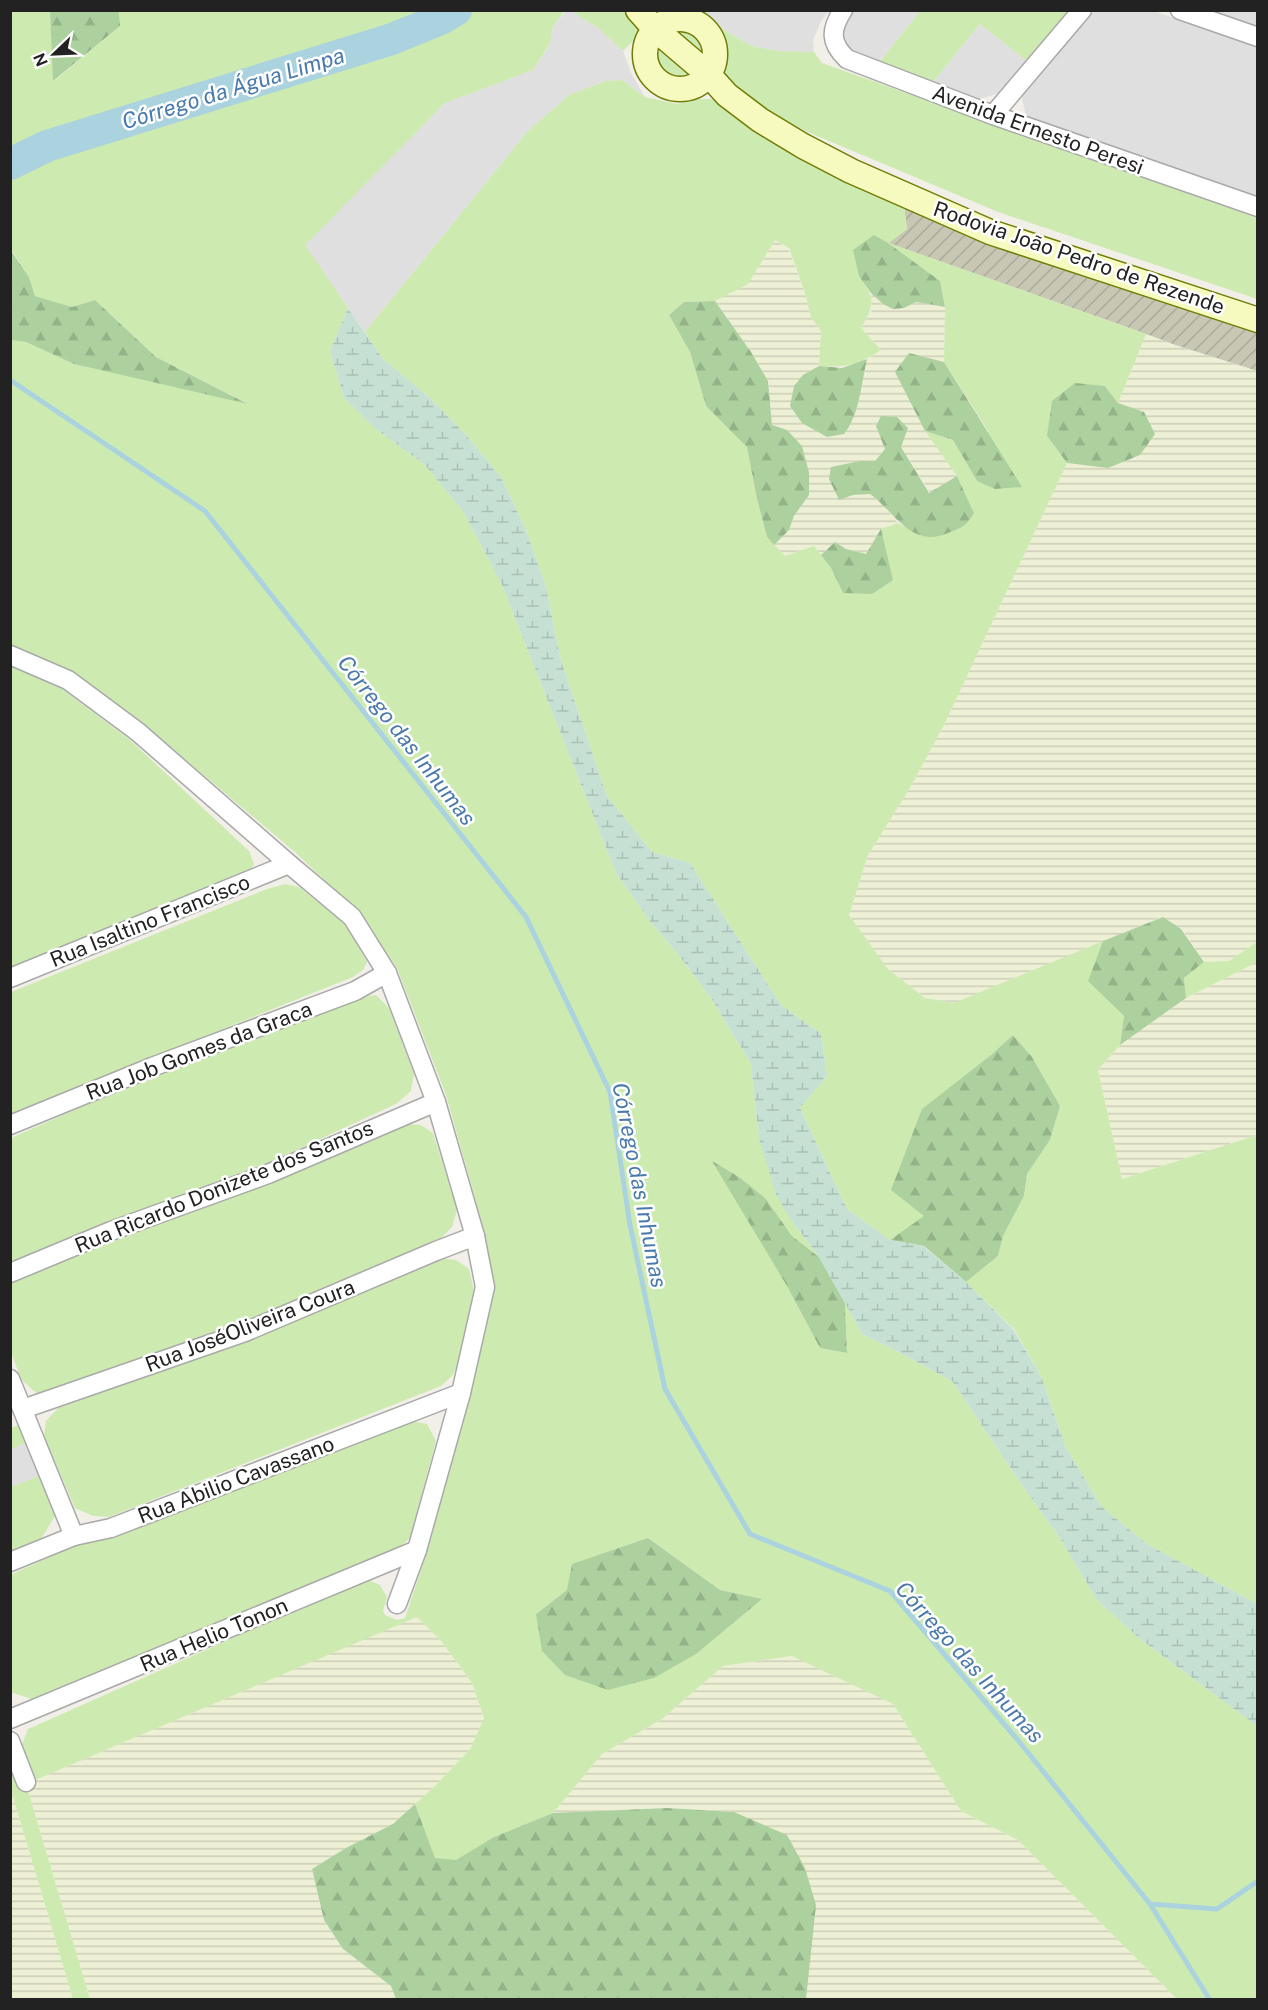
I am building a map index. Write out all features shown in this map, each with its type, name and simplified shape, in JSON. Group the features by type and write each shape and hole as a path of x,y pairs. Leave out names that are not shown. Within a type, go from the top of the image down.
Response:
{"main road":[{"name":"Rodovia João Pedro de Rezende","path":"664,20 707,74 727,95 760,120 851,171 990,232 1257,320"},
{"path":"664,20 702,27 711,37 715,50 707,74 684,89 670,88 657,81 648,69 644,55 664,20"}],"street":[{"name":"Avenida Ernesto Peresi","path":"843,10 836,21 833,35 837,51 847,60 993,115 1257,207"},
{"path":"993,115 1082,10"},
{"path":"1180,10 1257,37"},
{"path":"10,655 68,680 138,732 352,917 387,973 436,1102 475,1236 485,1287 461,1394 417,1550 397,1604"},
{"name":"Rua Isaltino Francisco","path":"10,978 289,864"},
{"name":"Rua Job Gomes da Graca","path":"10,1125 152,1067 355,991 387,973"},
{"name":"Rua Ricardo Donizete dos Santos","path":"10,1273 111,1231 268,1174 436,1102"},
{"name":"Rua JoséOliveira Coura","path":"23,1409 245,1332 475,1236"},
{"path":"10,1379 74,1536"},
{"name":"Rua Abilio Cavassano","path":"10,1562 74,1536 111,1528 461,1394"},
{"name":"Rua Helio Tonon","path":"10,1719 417,1550"},
{"path":"10,1741 26,1782"}],"shaded area":[{"path":"573,11 597,27 623,51 631,73 645,97 622,80 605,81 569,95 527,132 365,332 304,245 445,103 533,70 550,44 553,27 565,12"},
{"path":"700,11 829,11 821,21 813,40 814,52 778,51 751,46 701,16"},
{"path":"853,11 920,11 879,63 855,54 845,44 842,32 846,20"},
{"path":"1094,11 1154,11 1257,47 1257,196 1026,116 1021,94"},
{"path":"1207,11 1257,11 1257,28"},
{"path":"980,24 1027,61 999,93 980,99 933,82"},
{"path":"904,206 1257,331 1257,371 1175,345 888,243 907,229"},
{"path":"775,240 788,248 805,293 811,317 821,331 819,366 803,375 857,407 867,359 881,350 861,328 872,310 871,293 883,304 904,308 916,302 945,307 944,362 909,353 925,431 957,476 930,493 901,447 876,426 885,449 875,461 860,461 853,495 870,494 882,503 898,523 881,529 866,554 846,549 835,542 821,555 814,546 785,556 774,545 789,530 794,516 809,495 787,430 772,425 768,381 751,352 715,301 748,283"},
{"path":"1146,334 1257,371 1257,942 1229,961 1204,962 1182,929 1162,917 954,1003 925,998 888,969 849,915 868,855 910,788 944,725 1067,463 1108,468 1140,455 1144,413 1118,403"},
{"path":"1257,962 1257,1135 1122,1179 1098,1070 1120,1045 1186,998"},
{"path":"26,1443 39,1476 11,1487 11,1449"},
{"path":"417,1616 442,1642 472,1683 484,1719 471,1748 435,1786 393,1824 312,1869 324,1920 343,1949 391,1986 396,1999 90,1999 26,1784"},
{"path":"792,1656 893,1704 961,1811 1018,1840 1177,1999 806,1999 734,1812 667,1808 553,1813 602,1754 662,1719 723,1666"},
{"path":"11,1790 73,1999 11,2000"}],"green space":[{"path":"11,11 50,11 54,81 120,26 119,11 573,11 564,12 553,27 550,43 533,70 445,103 305,245 348,308 330,351 344,398 376,429 424,464 463,511 502,585 616,873 649,920 711,998 751,1064 759,1139 789,1217 819,1257 792,1236 766,1199 787,1286 820,1348 847,1353 845,1303 863,1335 952,1381 1060,1538 1097,1600 1140,1639 1257,1726 1257,1999 1177,1999 1018,1840 961,1811 893,1704 792,1656 723,1666 662,1719 602,1754 553,1813 494,1837 456,1861 435,1859 415,1804 471,1748 484,1718 472,1683 442,1642 417,1617 26,1784 90,1999 73,1999 11,1790 10,1765 28,1729 366,1579 380,1585 387,1597 383,1611 385,1615 397,1620 405,1618 428,1549 469,1393 491,1288 485,1233 446,1095 397,968 357,911 296,853 142,723 71,671 11,645 11,340 26,342 74,364 245,402 156,357 95,300 72,307 35,296 29,277 11,249","holes":["648,1538 720,1590 762,1600 536,1614 567,1590"]},
{"path":"50,11 119,11 120,26 53,81"},
{"path":"573,11 623,11 639,27 640,34 623,51 597,27"},
{"path":"920,11 1070,11 1027,61 980,24 933,82 879,63"},
{"path":"701,16 751,46 778,51 814,52 822,63 1257,218 1257,299 998,212 810,133 764,111 729,83 722,68 712,32"},
{"path":"679,26 693,30 702,38 706,51 704,65 667,31"},
{"path":"657,43 696,73 680,78 666,73 658,60"},
{"path":"622,80 645,97 677,104 712,99 904,206 907,229 889,243 1146,334 1118,403 1105,386 1047,436 1067,463 944,725 910,788 868,855 849,915 888,969 925,998 954,1003 1103,941 1089,981 1124,1016 1120,1045 1098,1070 1122,1179 1257,1135 1257,1604 1147,1544 1102,1507 1066,1448 1041,1376 1014,1329 966,1282 998,1256 1003,1236 1024,1196 1027,1174 1050,1140 1060,1106 1032,1057 1013,1035 991,1055 925,1216 890,1240 847,1209 800,1108 827,1076 821,1034 781,1005 690,863 652,852 607,796 561,661 546,587 526,530 501,477 465,434 431,399 383,359 365,332 527,132 569,95 605,81","holes":["775,240 789,248 811,317 821,331 819,366 852,364 881,350 861,328 872,301 859,275 940,282 945,307 944,362 988,431 977,481 953,440 925,431 957,476 974,513 921,536 898,523 881,529 892,580 843,593 831,568 814,546 785,556 767,537 747,446 706,406 690,352 669,315 684,302 715,301 748,284"]},
{"path":"874,235 940,281 945,307 916,302 904,308 893,309 883,304 871,293 859,276 853,250"},
{"path":"10,249 29,277 35,296 72,307 95,300 156,357 248,404 74,364 26,342 11,340"},
{"path":"715,301 751,352 768,381 772,425 787,430 802,446 809,472 809,495 794,516 789,530 774,545 767,537 747,447 706,406 690,352 669,315 684,302"},
{"path":"348,308 383,359 431,399 465,434 501,477 526,530 546,587 561,661 607,796 652,852 690,863 781,1005 821,1034 827,1076 800,1108 847,1209 890,1240 923,1246 966,1282 1013,1329 1041,1376 1066,1448 1102,1507 1147,1544 1257,1604 1257,1726 1140,1639 1097,1600 1060,1538 952,1381 863,1335 819,1257 789,1217 776,1194 759,1139 751,1064 711,998 649,920 616,873 502,585 463,511 424,464 376,429 344,398 330,351"},
{"path":"909,353 944,362 1022,487 995,489 977,481 953,440 925,431 895,372"},
{"path":"867,359 857,408 844,434 827,437 802,423 790,406 794,386 803,375 819,366 842,368"},
{"path":"1075,383 1105,386 1118,403 1144,412 1155,434 1140,455 1108,468 1067,463 1047,436 1052,401"},
{"path":"881,416 897,417 908,428 901,447 929,493 957,476 974,513 963,526 935,537 924,536 904,526 870,494 853,495 839,500 829,479 831,467 860,461 875,461 885,449 876,426"},
{"path":"881,529 893,580 872,594 843,593 831,568 821,555 835,542 846,549 866,554"},
{"path":"11,666 62,689 130,740 249,851 254,864 249,872 11,969"},
{"path":"285,884 299,887 348,926 367,962 363,970 353,977 150,1058 11,1118 11,992 267,889"},
{"path":"1163,917 1181,929 1204,962 1184,978 1186,998 1120,1045 1124,1016 1088,981 1103,941"},
{"path":"1257,942 1257,962 1186,998 1184,978 1204,962 1229,961"},
{"path":"376,995 389,1008 414,1074 411,1091 396,1104 264,1165 109,1221 11,1263 11,1138 154,1075 358,998"},
{"path":"1013,1035 1032,1057 1060,1106 1050,1140 1027,1174 1024,1196 1003,1236 998,1256 966,1282 924,1246 890,1240 924,1216 891,1190 922,1109"},
{"path":"403,1124 421,1125 433,1133 457,1210 452,1227 439,1240 244,1323 56,1389 37,1394 22,1380 11,1353 10,1284 115,1238"},
{"path":"712,1161 739,1177 766,1199 792,1236 819,1257 845,1303 847,1353 820,1348 787,1286"},
{"path":"438,1258 456,1260 469,1269 474,1291 460,1361 452,1376 441,1386 109,1517 93,1516 75,1508 44,1436 46,1421 58,1408 245,1341"},
{"path":"410,1421 427,1424 436,1441 410,1538 399,1548 31,1699 11,1692 10,1575 74,1546 111,1536"},
{"path":"18,1425 26,1443 11,1449 11,1428"},
{"path":"39,1476 55,1516 41,1539 11,1551 11,1487"},
{"path":"648,1538 720,1590 762,1599 696,1654 654,1678 608,1690 565,1675 542,1651 536,1614 567,1590 572,1564"},
{"path":"415,1804 435,1858 456,1860 494,1837 553,1813 667,1808 734,1812 787,1835 805,1868 816,1905 806,1999 396,1999 391,1986 343,1949 324,1920 312,1869 346,1848 393,1824"}],"waterway":[{"name":"Córrego da Água Limpa","path":"10,164 47,146 392,39 441,19 456,10"},
{"name":"Córrego das Inhumas","path":"10,380 205,511 526,917 610,1092 630,1225 665,1389 750,1534 890,1591 1017,1739 1150,1904 1210,2000"},
{"path":"1150,1904 1217,1909 1258,1881"}]}
